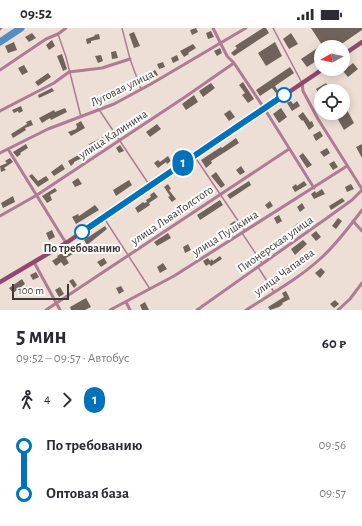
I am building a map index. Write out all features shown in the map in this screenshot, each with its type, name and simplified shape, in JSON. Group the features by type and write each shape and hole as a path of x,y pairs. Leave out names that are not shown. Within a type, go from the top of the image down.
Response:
{"street":[{"path":"0,70 46,39 58,34 66,28"},
{"path":"213,28 227,56 234,62 314,188"},
{"name":"Луговая улица","path":"0,154 48,130 114,104 141,90 246,28"},
{"path":"350,50 362,42"},
{"path":"0,111 48,86 69,72 102,68 130,59"},
{"name":"улица Калинина","path":"0,216 36,195 120,140 185,97 234,62"},
{"path":"0,282 66,243 314,74"},
{"path":"302,82 303,91 318,119 362,189"},
{"path":"8,149 66,243"},
{"name":"улица Льва Толстого","path":"46,310 290,149"},
{"name":"улица Пушкина","path":"110,310 174,276 347,166"},
{"name":"Пионерская улица","path":"196,310 352,200 362,189"},
{"name":"улица Чапаева","path":"246,310 320,259 362,210"},
{"path":"353,221 362,231"},
{"path":"34,262 60,310"},
{"path":"338,310 350,299 362,282"},
{"path":"126,302 130,310"}],"lane":[{"path":"122,28 130,59 141,90"},
{"path":"273,28 302,82"},
{"path":"58,34 66,57 81,117"},
{"path":"100,110 150,186"},
{"path":"194,156 220,194 262,263"},
{"path":"103,218 150,289"},
{"path":"258,266 274,292"}],"building":[{"path":"196,28 198,32 192,35 190,30"},
{"path":"263,28 266,28 269,33 234,56 231,53 237,48 235,46"},
{"path":"311,28 362,28 362,30 347,40 319,40"},
{"path":"211,31 214,37 208,39 206,33"},
{"path":"134,32 140,46 134,48 129,34"},
{"path":"32,33 36,38 29,42 25,37"},
{"path":"291,33 298,44 289,49 283,39"},
{"path":"99,34 100,39 91,41 91,43 87,44 86,39"},
{"path":"52,40 55,46 49,50 46,45"},
{"path":"14,42 17,50 8,53 5,46"},
{"path":"275,42 282,56 266,66 258,53"},
{"path":"193,44 196,48 184,57 180,51"},
{"path":"220,48 222,53 217,56 214,51"},
{"path":"314,50 314,62 307,67 301,59"},
{"path":"116,51 118,58 112,59 111,52"},
{"path":"62,54 67,69 63,71 57,56"},
{"path":"101,55 103,61 98,63 95,56"},
{"path":"177,55 179,60 173,63 171,58"},
{"path":"163,62 165,67 159,69 157,64"},
{"path":"353,63 358,69 350,75 350,65"},
{"path":"24,65 28,72 22,75 18,68"},
{"path":"290,67 294,73 275,86 278,91 276,93 272,88 260,96 256,90"},
{"path":"155,70 158,75 151,79 149,74"},
{"path":"48,73 51,77 38,86 35,82"},
{"path":"243,82 254,99 248,103 242,95 245,93 239,85"},
{"path":"211,83 215,88 203,97 199,91"},
{"path":"52,88 54,91 39,98 38,95"},
{"path":"194,95 198,102 186,110 182,104"},
{"path":"291,101 293,104 297,101 300,106 292,111 287,103"},
{"path":"21,106 23,111 14,113 12,110"},
{"path":"65,108 67,112 51,120 50,118 42,123 39,118 54,110 55,112"},
{"path":"281,108 287,117 279,123 273,114"},
{"path":"230,110 235,117 229,121 224,114"},
{"path":"303,112 310,122 312,121 314,126 309,130 303,120 302,121 298,116"},
{"path":"350,116 354,123 344,130 338,120 350,120"},
{"path":"31,120 33,125 25,128 26,130 13,138 11,134 27,124 26,122"},
{"path":"81,121 85,128 71,136 68,132 76,129 76,124"},
{"path":"126,123 129,127 124,131 121,127"},
{"path":"157,124 161,129 150,137 146,132"},
{"path":"320,131 323,136 316,141 313,135"},
{"path":"103,137 106,141 97,146 87,155 85,151 91,148 89,144"},
{"path":"236,138 239,143 211,161 212,163 206,168 201,160"},
{"path":"26,144 28,148 17,157 13,152"},
{"path":"362,144 362,158 356,147"},
{"path":"120,145 124,151 119,153 116,148"},
{"path":"327,148 330,153 324,157 320,152"},
{"path":"303,153 312,165 307,168 299,156"},
{"path":"80,154 82,158 74,162 71,166 68,161"},
{"path":"168,156 171,161 167,164 166,162 158,168 154,163 158,160 160,162"},
{"path":"10,158 13,162 4,168 6,170 1,172 0,166 7,163 5,161"},
{"path":"334,161 338,167 333,170 329,164"},
{"path":"62,164 65,169 54,176 51,172"},
{"path":"241,166 245,172 240,175 236,170"},
{"path":"216,172 225,185 221,188 211,176"},
{"path":"32,174 38,181 46,176 49,180 38,187 29,176"},
{"path":"78,178 82,184 75,187 72,182"},
{"path":"129,180 132,185 116,196 113,190"},
{"path":"249,181 251,185 230,199 227,195"},
{"path":"304,181 307,185 295,192 292,187 296,184 297,186"},
{"path":"168,184 171,189 169,190 176,199 172,202 164,187"},
{"path":"351,184 354,189 347,192 345,187"},
{"path":"55,188 57,191 50,195 52,200 47,203 42,196"},
{"path":"322,189 325,194 314,199 311,194"},
{"path":"154,192 158,197 149,203 150,205 138,213 135,208 143,202 147,202 146,200 151,197 150,195"},
{"path":"13,196 15,202 3,208 1,203"},
{"path":"342,198 345,201 331,210 329,206"},
{"path":"220,200 223,205 200,220 197,215"},
{"path":"270,201 273,206 268,209 265,205"},
{"path":"188,203 191,208 179,216 175,211"},
{"path":"302,203 305,208 300,212 297,207"},
{"path":"95,205 99,210 76,224 72,217 78,214 79,216"},
{"path":"279,215 282,221 277,224 274,218"},
{"path":"309,217 313,222 309,226 305,220"},
{"path":"338,218 342,221 336,229 332,226"},
{"path":"235,221 239,227 234,230 230,224"},
{"path":"298,223 303,231 297,236 292,228"},
{"path":"105,226 107,229 87,245 84,240"},
{"path":"52,230 55,237 49,240 46,233"},
{"path":"316,231 321,237 316,241 311,235"},
{"path":"168,233 171,238 157,246 154,242"},
{"path":"303,240 307,244 295,255 291,249"},
{"path":"188,244 191,250 185,253 183,247"},
{"path":"78,246 81,251 77,254 76,252 66,258 69,263 64,266 61,262 56,266 52,261 58,257 57,256 69,249 70,251"},
{"path":"265,248 268,253 262,256 259,251"},
{"path":"220,256 222,259 211,266 209,264 206,266 203,261 208,258 210,261 212,259 213,261"},
{"path":"104,258 107,263 101,267 97,262"},
{"path":"163,263 167,269 160,273 157,267"},
{"path":"292,263 295,268 284,274 281,269"},
{"path":"321,268 325,272 320,278 315,273"},
{"path":"36,272 39,277 33,280 30,275"},
{"path":"22,279 25,284 13,293 9,288"},
{"path":"73,279 77,285 74,288 69,281"},
{"path":"121,286 124,291 119,294 116,288"},
{"path":"60,287 64,294 59,297 55,290"},
{"path":"286,291 290,299 282,303 283,304 279,307 270,310 268,307 284,297 282,293"},
{"path":"86,298 91,307 85,310 71,310 70,307"},
{"path":"335,300 339,304 334,308 330,304"},
{"path":"145,302 149,310 142,310 140,305"}],"waterway":[{"path":"0,42 21,28"}],"bus line":[{"name":"1","path":"82,232 284,95"}],"place":[{"name":"По требованию","path":"82,232"}]}
